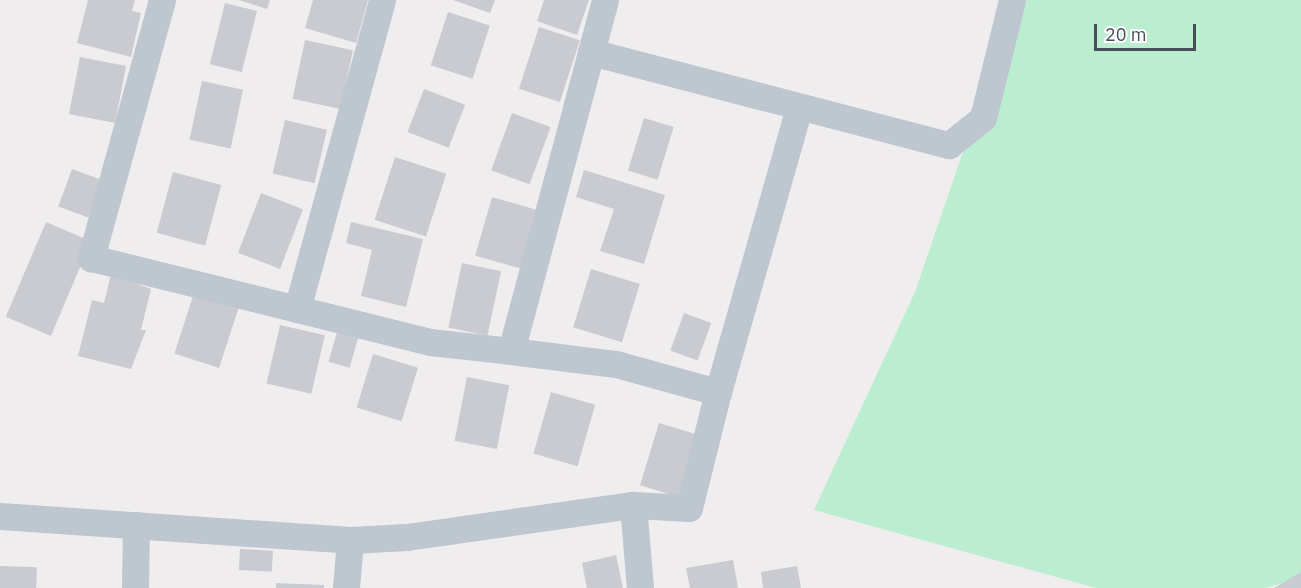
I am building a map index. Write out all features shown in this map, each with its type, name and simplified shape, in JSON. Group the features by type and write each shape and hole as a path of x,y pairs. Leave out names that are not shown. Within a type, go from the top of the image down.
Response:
{"street":[{"path":"162,0 91,258 430,342 616,364 718,392"},
{"path":"297,309 382,0"},
{"path":"511,351 605,0"},
{"path":"591,52 799,108 950,145 983,118 1012,0"},
{"path":"0,516 350,540 407,537 633,505 689,508 718,392 799,108"},
{"path":"633,505 640,588"},
{"path":"135,588 136,525"},
{"path":"346,588 350,540"}],"green space":[{"path":"1015,0 1301,0 1301,578 1265,588 1096,588 814,510 915,292"}],"building":[{"path":"88,0 135,0 132,11 141,13 131,57 77,43"},
{"path":"239,0 270,0 267,9"},
{"path":"313,0 368,0 356,43 305,28"},
{"path":"453,0 495,0 490,13"},
{"path":"544,0 589,0 577,35 537,21"},
{"path":"225,3 257,11 242,72 210,64"},
{"path":"448,12 490,26 473,79 431,65"},
{"path":"539,27 580,40 560,102 519,89"},
{"path":"305,40 353,50 340,109 293,99"},
{"path":"80,57 126,66 115,123 69,114"},
{"path":"202,81 243,90 231,148 190,140"},
{"path":"424,89 465,105 449,148 408,132"},
{"path":"512,113 551,127 530,184 491,170"},
{"path":"644,118 674,127 658,180 628,171"},
{"path":"285,120 327,130 315,183 273,174"},
{"path":"395,157 446,174 426,236 375,220"},
{"path":"72,169 102,180 88,218 58,207"},
{"path":"584,170 665,195 644,264 600,251 614,209 576,197"},
{"path":"173,172 221,185 205,246 157,233"},
{"path":"261,193 303,209 280,269 238,253"},
{"path":"492,197 538,210 521,269 475,256"},
{"path":"46,222 91,241 51,336 6,317"},
{"path":"351,222 423,239 406,307 361,296 372,250 346,243"},
{"path":"462,263 501,271 487,336 448,328"},
{"path":"591,269 640,284 622,342 573,327"},
{"path":"111,274 151,289 141,330 146,330 131,369 78,356 92,300 104,303"},
{"path":"196,287 241,302 219,368 174,354"},
{"path":"684,313 711,323 698,361 670,351"},
{"path":"280,325 325,335 311,394 267,383"},
{"path":"337,332 358,338 350,368 328,362"},
{"path":"373,354 418,368 402,421 357,408"},
{"path":"467,377 509,385 497,449 455,441"},
{"path":"551,392 595,405 578,466 533,454"},
{"path":"659,423 701,436 682,498 640,485"},
{"path":"240,549 273,551 272,572 239,570"},
{"path":"616,555 623,588 587,588 582,563"},
{"path":"733,560 738,588 690,588 686,568"},
{"path":"0,566 37,567 36,588 0,588"},
{"path":"797,566 801,588 763,588 761,572"},
{"path":"1301,572 1301,588 1274,588"},
{"path":"276,583 324,585 324,588 276,588"}]}
